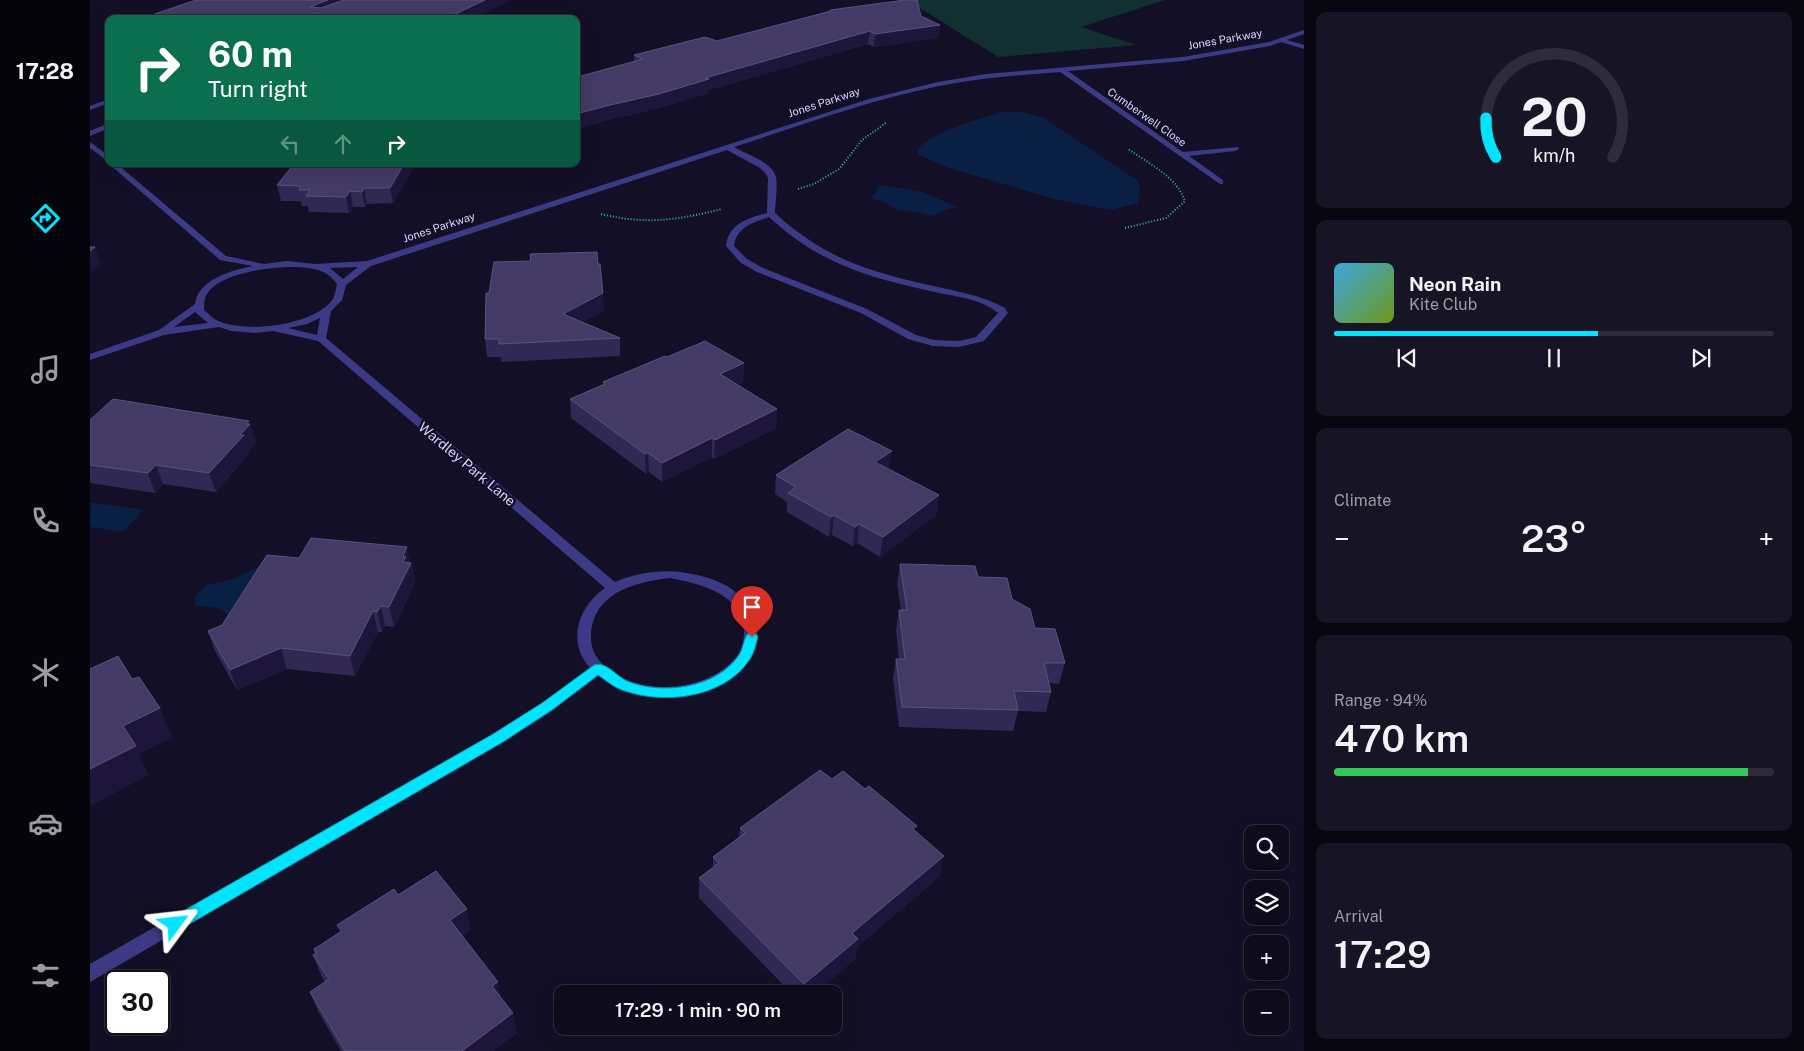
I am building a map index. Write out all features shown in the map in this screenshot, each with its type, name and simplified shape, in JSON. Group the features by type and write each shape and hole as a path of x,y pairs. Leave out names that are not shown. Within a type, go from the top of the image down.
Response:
{"street":[{"name":"Jones Parkway","path":"265,265 368,264 868,100 911,90 986,76 1183,59 1241,50 1304,32"},
{"path":"1280,40 1304,47"},
{"name":"Cumberwell Close","path":"1062,70 1220,182"},
{"path":"90,108 105,102"},
{"path":"90,108 105,111"},
{"path":"90,134 105,126"},
{"path":"90,144 105,157"},
{"path":"728,146 768,170 772,178 771,214 787,231 828,258 898,281 987,303 1002,310 1003,313 980,338 959,344 933,343 912,337 864,311 760,270 744,261 730,246 733,233 740,226 771,214"},
{"path":"1181,155 1235,149"},
{"path":"117,167 223,258 265,265"},
{"path":"223,258 223,278"},
{"name":"Jones Parkway","path":"342,284 368,264"},
{"path":"162,332 198,306 202,294 223,278 265,265"},
{"path":"90,357 162,332 216,325 247,330 273,328 298,323 326,310 341,294 342,284 331,272 316,266"},
{"path":"198,306 202,316 216,325"},
{"path":"321,339 326,310"},
{"name":"Wardley Park Lane","path":"273,328 321,339 614,588"},
{"path":"670,574 695,578 719,586 738,600 749,618 752,637 745,657 728,674 705,686 677,692 648,692 621,684 598,668 587,654 582,634 587,615 599,599 614,588 642,577 670,574"},
{"path":"90,974 498,738 547,707 598,668"}],"path":[{"path":"770,196 805,187 831,175 844,164 862,140 892,119"},
{"path":"1125,228 1166,218 1185,202 1184,194 1176,184 1128,149"},
{"path":"595,214 637,222 658,222 723,208"}],"green space":[{"path":"907,0 1165,0 1081,27 1136,45 998,57"}],"water":[{"path":"1002,112 1022,112 1044,118 1137,180 1140,187 1139,203 1111,210 1054,199 949,168 919,155 917,149 947,130"},
{"path":"878,185 919,191 958,207 945,210 933,216 897,210 886,203 870,198 876,193"},
{"path":"90,502 143,510 123,532 90,527"},
{"path":"264,564 230,617 217,607 195,606 195,596 207,585 234,579"}],"building":[{"path":"196,0 328,0 310,7 321,8 344,0 485,0 453,15 152,15"},
{"path":"917,0 921,16 940,25 875,34 870,31 705,78 709,79 659,94 580,113 581,76 643,59 634,55 705,37 717,41 830,10"},
{"path":"292,167 402,167 390,188 364,188 362,192 350,191 346,197 306,196 310,190 299,190 301,187 298,186 277,185"},
{"path":"597,252 603,293 563,314 620,338 499,344 499,339 485,339 486,293 489,293 494,262 531,261 530,254"},
{"path":"705,341 744,363 720,374 777,409 715,440 712,438 662,463 648,453 645,454 570,399 605,384 603,382"},
{"path":"113,399 249,421 246,424 250,424 240,435 244,435 209,473 156,465 148,473 90,465 90,420"},
{"path":"848,429 892,451 875,462 939,495 883,537 859,524 855,527 834,515 831,517 788,493 796,487 776,475"},
{"path":"311,538 407,547 403,556 406,557 403,562 411,563 389,607 381,606 377,612 373,611 350,656 281,648 230,670 208,631 222,625 267,555 299,558"},
{"path":"900,564 975,566 978,577 1007,578 1012,599 1030,609 1035,628 1055,629 1065,663 1044,663 1051,692 1014,691 1018,710 902,707 896,659 905,659 899,610 907,610"},
{"path":"118,656 132,679 139,677 160,708 123,726 136,746 90,769 90,669"},
{"path":"820,770 832,779 843,771 865,789 869,786 917,826 913,829 944,856 852,933 858,939 804,984 699,878 719,863 713,857 745,833 740,828"},
{"path":"436,871 467,909 450,920 498,982 492,986 513,1013 462,1051 345,1051 310,992 329,979 313,955 316,953 314,949 342,931 337,925 394,889 398,895"}],"route":[{"path":"175,924 498,738 547,707 598,668 621,684 648,692 677,692 705,686 728,674 745,657 752,637"}]}
